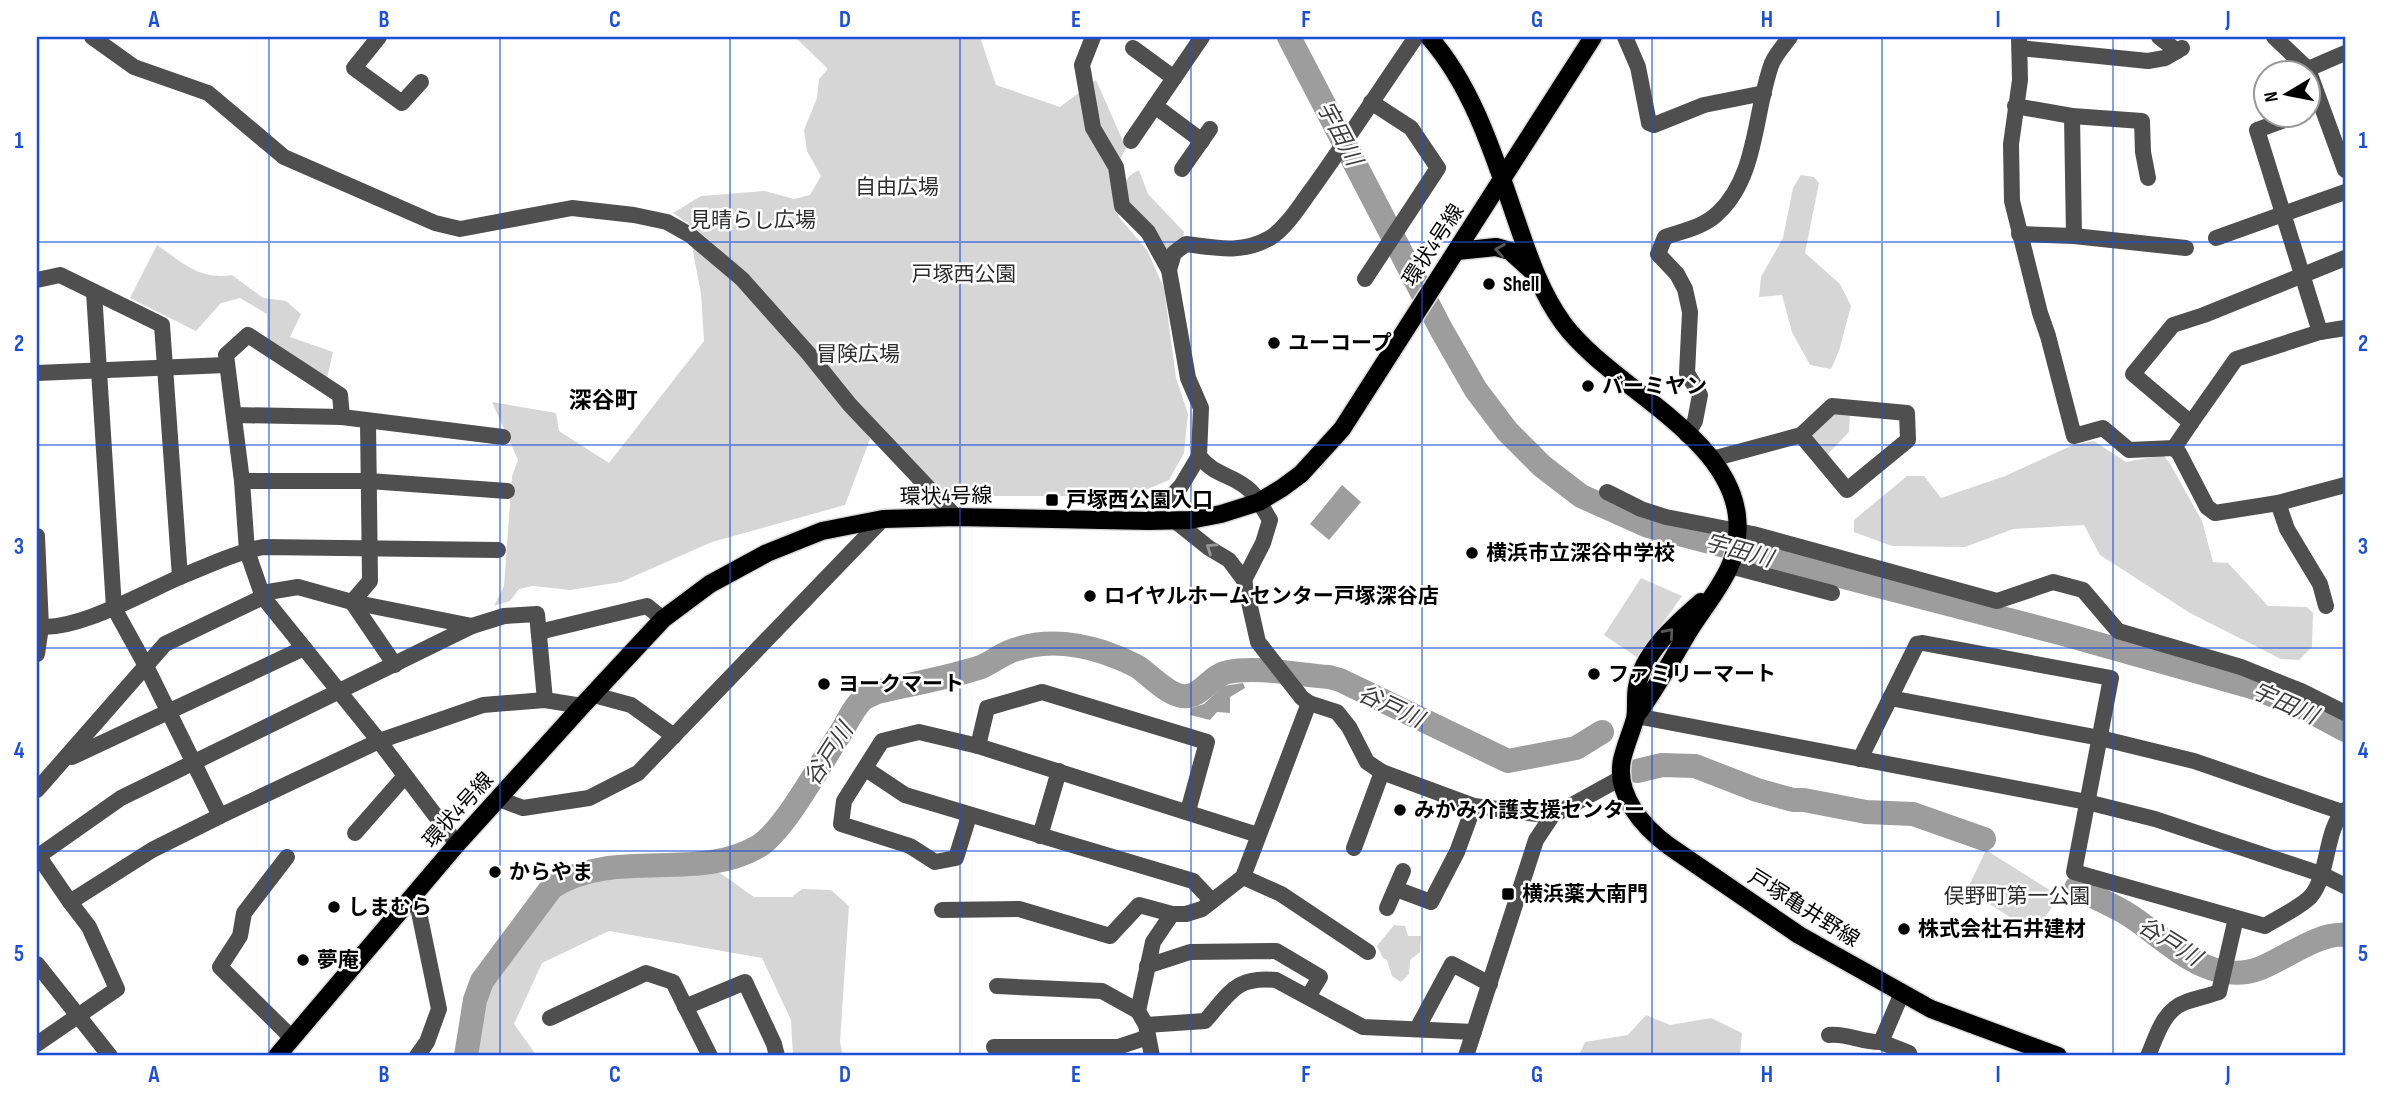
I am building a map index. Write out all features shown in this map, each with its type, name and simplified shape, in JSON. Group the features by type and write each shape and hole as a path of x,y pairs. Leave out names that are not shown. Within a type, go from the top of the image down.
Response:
{"main road":[{"path":"1429,37 1448,58 1468,95 1502,178 1535,273 1562,321 1585,350 1712,459 1732,495 1737,514 1737,537 1731,563 1636,716 1622,762 1621,778"},
{"name":"環状4号線","path":"277,1056 457,844 588,700 663,619 710,584 767,553 822,531 883,519 956,517 1174,520 1221,514 1259,502 1301,474 1342,429 1593,37"},
{"path":"1457,251 1496,247 1510,250 1535,273"},
{"name":"戸塚亀井野線","path":"1621,778 1628,799 1639,818 1654,835 1799,935 1931,1009 2058,1056"}],"street":[{"path":"92,37 134,67 208,93 284,158 435,223 460,229 572,208 634,215 667,222 690,234 742,279 850,405 956,517"},
{"path":"379,37 354,68 402,103 421,82"},
{"path":"1093,37 1082,65 1093,128 1116,167 1122,206 1148,232 1169,270 1188,378 1201,408 1199,456 1181,486 1149,521"},
{"path":"1131,141 1202,37"},
{"path":"1169,270 1174,253 1186,244 1229,250 1245,248 1271,237 1290,218 1336,156 1416,37"},
{"path":"1625,37 1638,67 1649,122 1654,125 1704,106 1764,93"},
{"path":"1687,435 1695,421 1700,394 1687,373 1690,312 1685,289 1677,274 1658,254 1665,237 1697,227 1718,214 1735,192 1750,155 1773,61 1790,37"},
{"path":"2159,37 2179,49 2165,58 2148,61 2020,42 2020,80 2011,144 2012,190 2019,234 2074,436 2104,428 2129,450 2174,448 2207,507 2216,513 2278,503 2345,485"},
{"path":"2274,37 2298,60"},
{"path":"1133,48 1174,78"},
{"path":"2322,63 2345,52"},
{"path":"1365,279 1438,168 1411,128 1371,102"},
{"path":"1155,106 1206,135 1182,169"},
{"path":"2015,106 2073,116 2143,121 2143,152 2148,178"},
{"path":"2322,113 2338,127 2345,170"},
{"path":"2073,116 2074,236"},
{"path":"2257,130 2320,332"},
{"path":"2216,238 2345,192"},
{"path":"2019,234 2074,236 2186,248"},
{"path":"2190,423 2133,374 2173,325 2345,258"},
{"path":"37,280 60,275 162,325 180,578"},
{"path":"94,292 114,608 146,666 220,816"},
{"path":"2174,448 2235,359 2320,332 2345,328"},
{"path":"342,417 340,396 248,335 226,355 242,481 247,551 262,595 341,692 457,844"},
{"path":"37,373 226,365"},
{"path":"1712,459 1801,435 1832,406 1907,413 1909,440 1847,490 1801,435"},
{"path":"234,415 342,417 503,437"},
{"path":"352,602 370,581 368,421"},
{"path":"1199,456 1214,471 1246,487 1270,520 1263,543 1244,580"},
{"path":"242,481 369,481 507,491"},
{"path":"1607,492 1641,509 1737,537 1809,548 1997,601 2053,582 2082,590 2118,631 2241,667 2301,691 2345,713"},
{"path":"2278,503 2287,529 2320,584 2326,606"},
{"path":"499,799 523,808 589,798 638,773 883,519"},
{"path":"1174,520 1229,560 1244,580 1258,642 1309,704 1337,712 1349,727 1367,762 1382,772 1474,806 1552,816"},
{"path":"37,536 37,654"},
{"path":"39,627 76,621 114,608 180,578 262,547 498,550"},
{"path":"1731,563 1832,593"},
{"path":"37,790 165,644 262,595 298,587 352,602 472,626"},
{"path":"352,602 395,664"},
{"path":"539,632 648,606 663,619"},
{"path":"37,1044 117,989 89,928 37,856 121,798 472,626 504,616 537,614 545,700"},
{"path":"1860,759 1911,652 1917,644 2111,678 2100,738 2074,872 2265,926 2311,896 2338,820 2344,812 2194,761 2100,738 1890,698"},
{"path":"65,759 304,648"},
{"path":"978,746 987,708 1042,691 1208,742 1188,811"},
{"path":"70,902 152,850 220,816 379,741 483,705 588,700 631,705 674,736"},
{"path":"942,910 1019,909 1110,936 1139,905 1172,914 1186,914 1202,909 1242,877 1309,704"},
{"path":"1636,716 2087,802 2155,818 2321,874 2345,886"},
{"path":"969,816 956,858 935,862 910,846 841,824 844,801 882,741 919,732 978,746 1258,835"},
{"path":"866,769 905,795 1193,881 1212,901"},
{"path":"1040,836 1059,771"},
{"path":"1354,848 1382,772"},
{"path":"355,833 405,776"},
{"path":"1466,1056 1535,839 1552,816 1621,778"},
{"path":"1396,889 1431,902 1457,852 1474,806"},
{"path":"287,857 244,913 240,936 220,967 292,1038"},
{"path":"1387,908 1403,870"},
{"path":"1242,877 1282,894 1368,952"},
{"path":"415,893 439,1009 427,1042 417,1056"},
{"path":"1152,1056 1144,1024 1147,966 1153,942 1172,914"},
{"path":"2148,1056 2162,1023 2171,1010 2183,1003 2219,992 2236,918"},
{"path":"1147,966 1190,952 1276,951 1320,977 1308,997"},
{"path":"1417,1029 1452,964 1490,984"},
{"path":"38,968 110,1056"},
{"path":"550,1018 646,973 673,982 710,1056"},
{"path":"994,1047 1118,1046 1144,1024 1205,1021 1238,985 1252,979 1276,980 1363,1027 1474,1032"},
{"path":"685,1007 745,982 774,1044 776,1056"},
{"path":"997,986 1102,991 1144,1024"},
{"path":"1881,1042 1902,993"},
{"path":"1829,1035 1838,1034 1873,1043 1881,1042 1909,1053"}],"green space":[{"name":"戸塚西公園","path":"795,37 980,37 996,85 1060,107 1096,80 1126,148 1116,167 1118,216 1147,250 1164,288 1176,378 1188,414 1184,453 1169,480 1132,496 954,496 943,491 829,372 737,266 696,229 673,213 701,196 765,191 794,199 810,195 821,176 807,151 804,130 817,98 819,79 828,69"},
{"path":"1139,170 1148,194 1184,232 1182,239 1163,251 1139,222 1126,198 1124,187 1128,178"},
{"path":"1801,175 1814,177 1819,183 1805,253 1840,284 1851,306 1839,351 1831,369 1810,365 1792,332 1782,295 1759,297 1761,277 1783,238 1793,188"},
{"path":"690,235 850,405 870,439 845,505 712,542 621,582 570,590 533,586 519,589 510,601 494,606 504,586 512,476 518,460 492,402 556,413 559,431 609,463 704,341 701,294"},
{"path":"157,245 192,269 210,275 232,275 263,298 286,301 301,314 290,337 333,352 327,378 267,338 267,314 240,298 221,303 196,331 130,298"},
{"path":"1837,412 1850,414 1849,432 1826,456 1808,437"},
{"path":"2094,441 2126,462 2163,455 2202,521 2213,562 2228,563 2268,606 2307,607 2313,613 2312,647 2299,660 2281,659 2190,613 2100,555 2084,525 2013,529 1965,547 1892,546 1854,532 1854,520 1907,476 1924,476 1941,498 2005,476 2073,445"},
{"path":"1641,578 1682,596 1638,658 1604,635"},
{"name":"俣野町第一公園","path":"1986,850 2059,896 2035,933 1967,890"},
{"path":"713,868 754,897 792,897 802,889 831,890 849,906 840,1042 843,1056 793,1056 791,1020 762,958 609,931 542,963 514,1024 537,1056 466,1056 475,1000 482,981 556,892 571,883 610,872"},
{"path":"1394,925 1405,926 1408,936 1421,936 1420,952 1410,960 1409,974 1401,982 1392,976 1387,960 1377,946"},
{"path":"1646,1015 1670,1025 1711,1018 1742,1033 1740,1056 1584,1056 1580,1053 1585,1042 1628,1035"}],"shaded area":[{"path":"1342,485 1361,502 1329,540 1310,524"},
{"path":"1243,683 1245,688 1230,697 1230,713 1217,712 1210,720 1190,715 1191,708 1204,704 1223,686"},
{"path":"2287,699 2345,723 2345,737 2314,720"}],"waterway":[{"name":"宇田川","path":"1289,37 1442,331 1476,390 1507,431 1542,466 1581,496 1648,526 2063,634 2255,688 2308,710 2345,730"},
{"name":"谷戸川","path":"466,1056 475,1000 482,981 552,887 577,875 603,869 710,862 735,857 759,846 770,837 792,809 852,712 864,698 877,692 981,667 1021,648 1056,643 1103,652 1134,665 1165,688 1182,696 1195,694 1222,674 1240,670 1329,677 1508,761 1576,748 1602,732"},
{"name":"谷戸川","path":"1637,771 1662,765 1695,766 1757,790 1793,800 1866,812 1913,814 1984,839"},
{"name":"谷戸川","path":"2076,888 2129,915 2190,959 2224,972 2242,973 2261,968 2324,937 2345,935"}],"place":[{"name":"Shell","path":"1489,284"},
{"name":"ユーコープ","path":"1274,343"},
{"name":"バーミヤン","path":"1588,386"},
{"name":"戸塚西公園入口","path":"1052,500"},
{"name":"横浜市立深谷中学校","path":"1472,553"},
{"name":"ロイヤルホームセンター戸塚深谷店","path":"1090,596"},
{"name":"ファミリーマート","path":"1594,674"},
{"name":"ヨークマート","path":"824,684"},
{"name":"みかみ介護支援センター","path":"1400,810"},
{"name":"からやま","path":"495,872"},
{"name":"横浜薬大南門","path":"1508,894"},
{"name":"しまむら","path":"334,907"},
{"name":"株式会社石井建材","path":"1904,929"},
{"name":"夢庵","path":"303,960"}],"district":[{"name":"深谷町","path":"603,400"}],"park label":[{"name":"自由広場","path":"897,187"},
{"name":"見晴らし広場","path":"753,220"},
{"name":"冒険広場","path":"858,354"}]}
